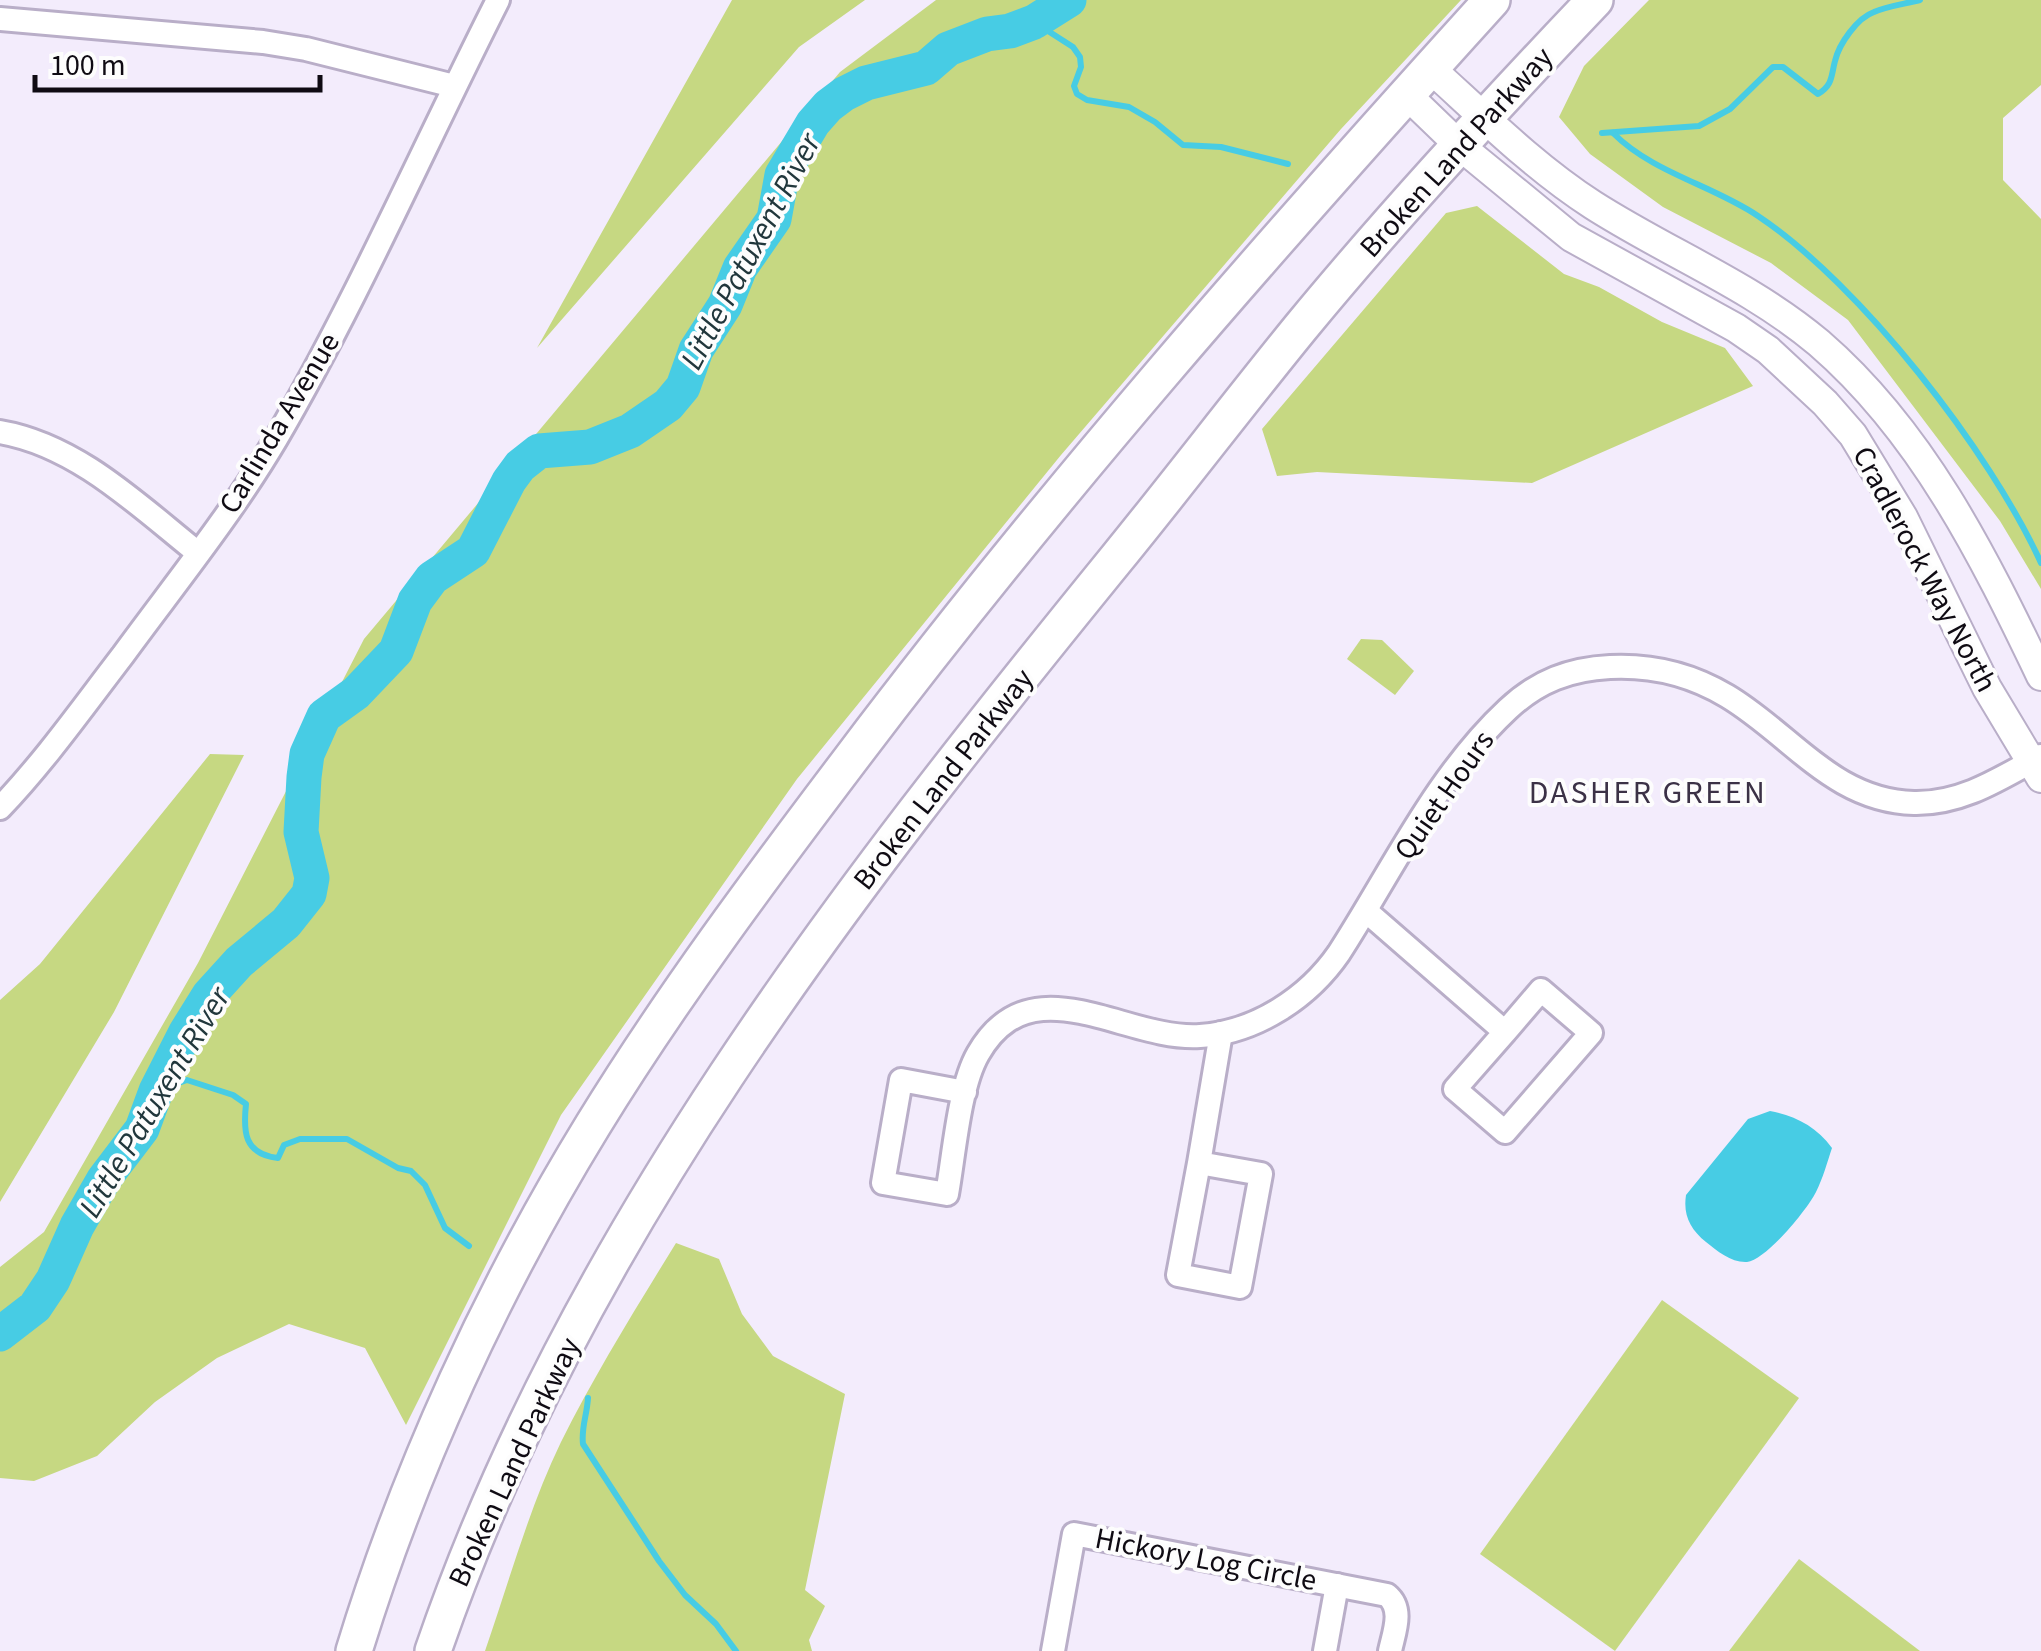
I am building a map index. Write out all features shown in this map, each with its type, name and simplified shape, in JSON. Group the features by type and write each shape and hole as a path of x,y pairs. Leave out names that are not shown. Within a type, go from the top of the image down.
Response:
{"main road":[{"path":"354,1651 394,1534 485,1324 574,1157 657,1025 800,827 979,594 1198,329 1492,0"},
{"name":"Broken Land Parkway","path":"433,1651 463,1563 500,1478 566,1348 662,1174 790,979 954,762 1299,330 1594,0"}],"street":[{"name":"Carlinda Avenue","path":"0,808 59,740 265,456 300,396 498,0"},
{"path":"0,19 262,42 454,86"},
{"name":"Cradlerock Way North","path":"1430,68 1588,202 1766,303 1853,376 1883,409 1941,487 1974,540 2041,676"},
{"name":"Cradlerock Way North","path":"1406,94 1460,146 1571,238 1736,328 1798,375 1826,402 1853,434 1883,483 1973,661 2037,765"},
{"path":"0,432 46,446 81,464 198,553"},
{"name":"Quiet Hours","path":"965,1092 901,1080 883,1183 947,1194 965,1092 978,1053 1003,1024 1021,1013 1067,1009 1176,1034 1221,1033 1267,1017 1307,990 1324,974 1449,777 1480,736 1528,691 1566,673 1621,666 1653,669 1704,684 1748,711 1826,774 1873,797 1938,802 2037,765"},
{"path":"1366,911 1505,1032"},
{"path":"1541,990 1591,1033 1505,1132 1455,1089 1505,1032 1541,990"},
{"path":"1199,1162 1261,1174 1240,1287 1178,1275 1221,1033"},
{"name":"Hickory Log Circle","path":"1053,1651 1074,1534 1392,1598 1398,1612 1390,1651"},
{"name":"Hickory Log Circle","path":"1325,1651 1337,1585"}],"green space":[{"path":"732,0 865,0 799,47 537,348"},
{"path":"936,0 1461,0 1341,129 1061,455 797,779 561,1115 406,1425 365,1348 289,1324 217,1358 155,1402 97,1456 34,1481 0,1478 0,1267 44,1232 198,963 364,639 840,72"},
{"path":"1649,0 2041,0 2041,85 2003,118 2003,180 2041,219 2041,589 2000,521 1848,320 1771,263 1663,207 1590,154 1559,117 1584,66"},
{"path":"1477,206 1564,274 1725,348 1753,386 1532,483 1317,472 1277,476 1262,429 1446,213"},
{"path":"1361,639 1382,640 1414,671 1395,695 1347,659"},
{"path":"210,754 244,755 114,1012 0,1202 0,1000 40,964"},
{"path":"676,1243 719,1259 742,1314 773,1356 845,1394 805,1590 825,1606 809,1640 812,1651 485,1651 529,1519 561,1442"},
{"path":"1662,1300 1799,1398 1615,1651 1480,1554"},
{"path":"1799,1559 1920,1651 1729,1651"}],"water":[{"path":"1770,1111 1804,1123 1832,1148 1816,1192 1795,1222 1765,1253 1741,1262 1720,1253 1696,1232 1687,1215 1686,1195 1748,1119"}],"waterway":[{"name":"Little Patuxent River","path":"0,1334 35,1307 53,1280 104,1179 142,1129 156,1091 209,995 239,962 286,923 309,894 312,878 301,832 304,777 307,754 324,716 356,693 396,651 415,601 432,578 473,551 520,466 539,451 590,447 630,431 668,405 683,387 696,350 725,305 740,268 774,219 782,175 813,123 828,106 866,83 926,68 948,49 1034,22 1069,0"},
{"path":"1602,133 1699,126 1730,109 1773,67 1783,67 1818,94 1829,84 1837,54 1861,20 1879,10 1920,0"},
{"path":"1034,22 1073,47 1080,57 1081,67 1074,86 1077,94 1087,100 1129,107 1183,145 1221,147 1288,164"},
{"path":"1613,133 1664,169 1758,216 1838,283 1919,373 1956,422 1990,471 2041,563"},
{"path":"156,1091 187,1080 233,1095 246,1104 248,1140 267,1156 278,1158 284,1145 300,1139 347,1139 398,1168 411,1171 425,1185 445,1228 469,1246"},
{"path":"588,1398 583,1444 659,1561 736,1651"}],"district":[{"name":"DASHER GREEN","path":"1648,792"}]}
